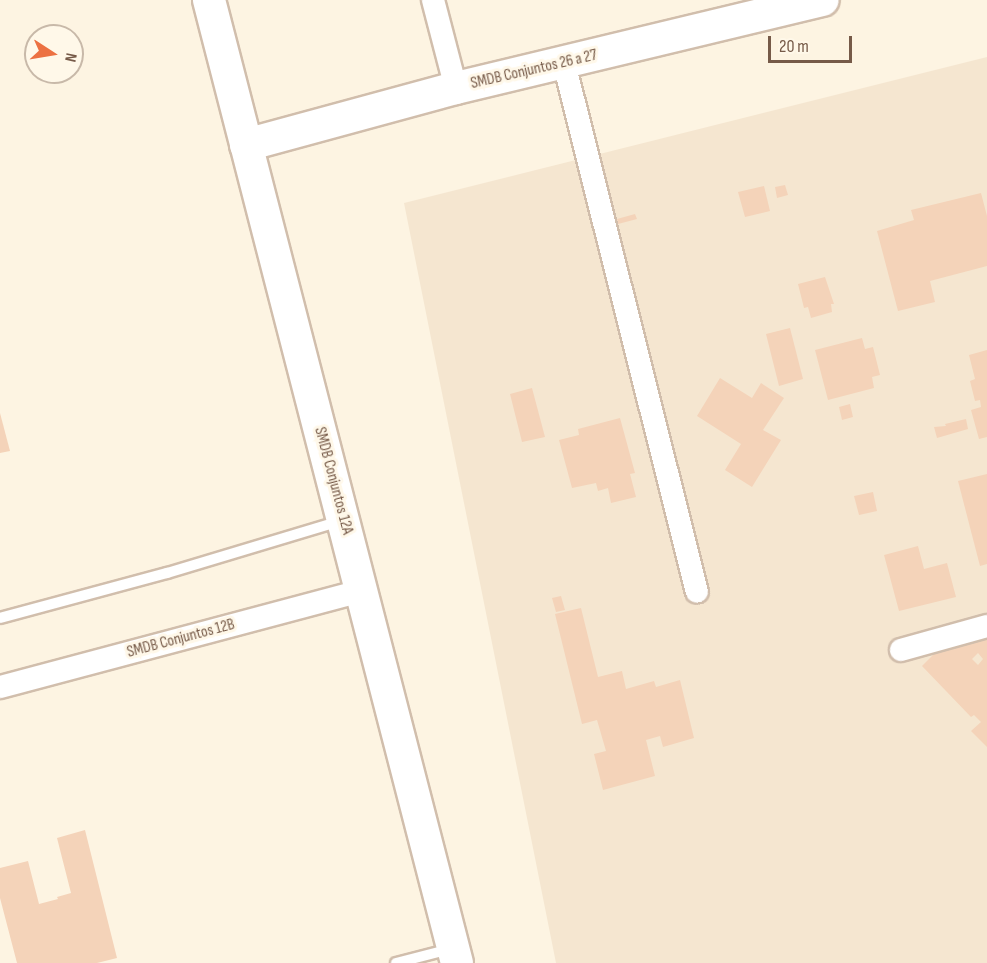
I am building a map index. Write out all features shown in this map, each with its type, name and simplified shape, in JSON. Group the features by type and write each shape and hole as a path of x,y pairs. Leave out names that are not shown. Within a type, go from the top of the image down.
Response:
{"street":[{"name":"SMDB Conjuntos 12A","path":"209,0 455,956"},
{"path":"433,0 456,88"},
{"name":"SMDB Conjuntos 26 a 27","path":"246,145 456,88 564,63 772,6 823,0"},
{"path":"564,63 697,592"},
{"name":"SMDB Conjuntos 12B","path":"0,687 362,591"},
{"path":"902,650 987,626"}],"lane":[{"path":"0,618 167,573 343,520"},
{"path":"396,963 455,956"}],"shaded area":[{"path":"987,57 987,963 556,963 404,203"}],"building":[{"path":"785,185 788,195 777,198 775,187"},
{"path":"764,186 770,211 745,217 738,192"},
{"path":"981,193 987,216 987,266 930,281 935,302 898,311 877,231 914,220 911,210"},
{"path":"635,214 637,219 618,224 617,219"},
{"path":"825,277 834,304 831,304 832,312 811,318 808,307 804,308 798,284"},
{"path":"790,328 803,379 779,386 766,334"},
{"path":"862,338 865,349 873,347 880,375 872,377 874,388 828,400 815,350"},
{"path":"987,350 987,437 979,439 971,410 981,407 980,400 975,401 970,381 975,379 969,355"},
{"path":"720,378 752,398 761,383 784,398 763,430 781,440 752,487 725,470 741,444 697,416"},
{"path":"532,388 545,437 522,442 510,394"},
{"path":"850,404 853,417 842,420 839,407"},
{"path":"0,413 10,451 0,453"},
{"path":"620,418 635,473 630,474 636,497 611,503 608,488 598,491 596,483 572,488 559,440 579,435 578,429"},
{"path":"966,419 968,429 937,438 934,427 946,426 945,424"},
{"path":"987,474 987,564 980,566 958,481"},
{"path":"873,492 877,511 859,515 854,496"},
{"path":"918,546 924,569 947,563 956,597 899,611 884,555"},
{"path":"561,596 565,610 556,612 552,598"},
{"path":"581,608 598,677 622,671 626,689 654,681 656,687 680,680 694,738 663,747 660,736 646,740 655,776 603,790 594,754 606,751 597,720 582,724 555,614"},
{"path":"983,633 987,638 987,747 971,731 981,722 974,715 971,717 922,666 948,640","holes":["978,653 983,659 978,665 972,659"]},
{"path":"85,830 117,958 97,963 17,963 0,898 0,868 28,861 39,904 58,899 57,897 71,893 57,838"}]}
